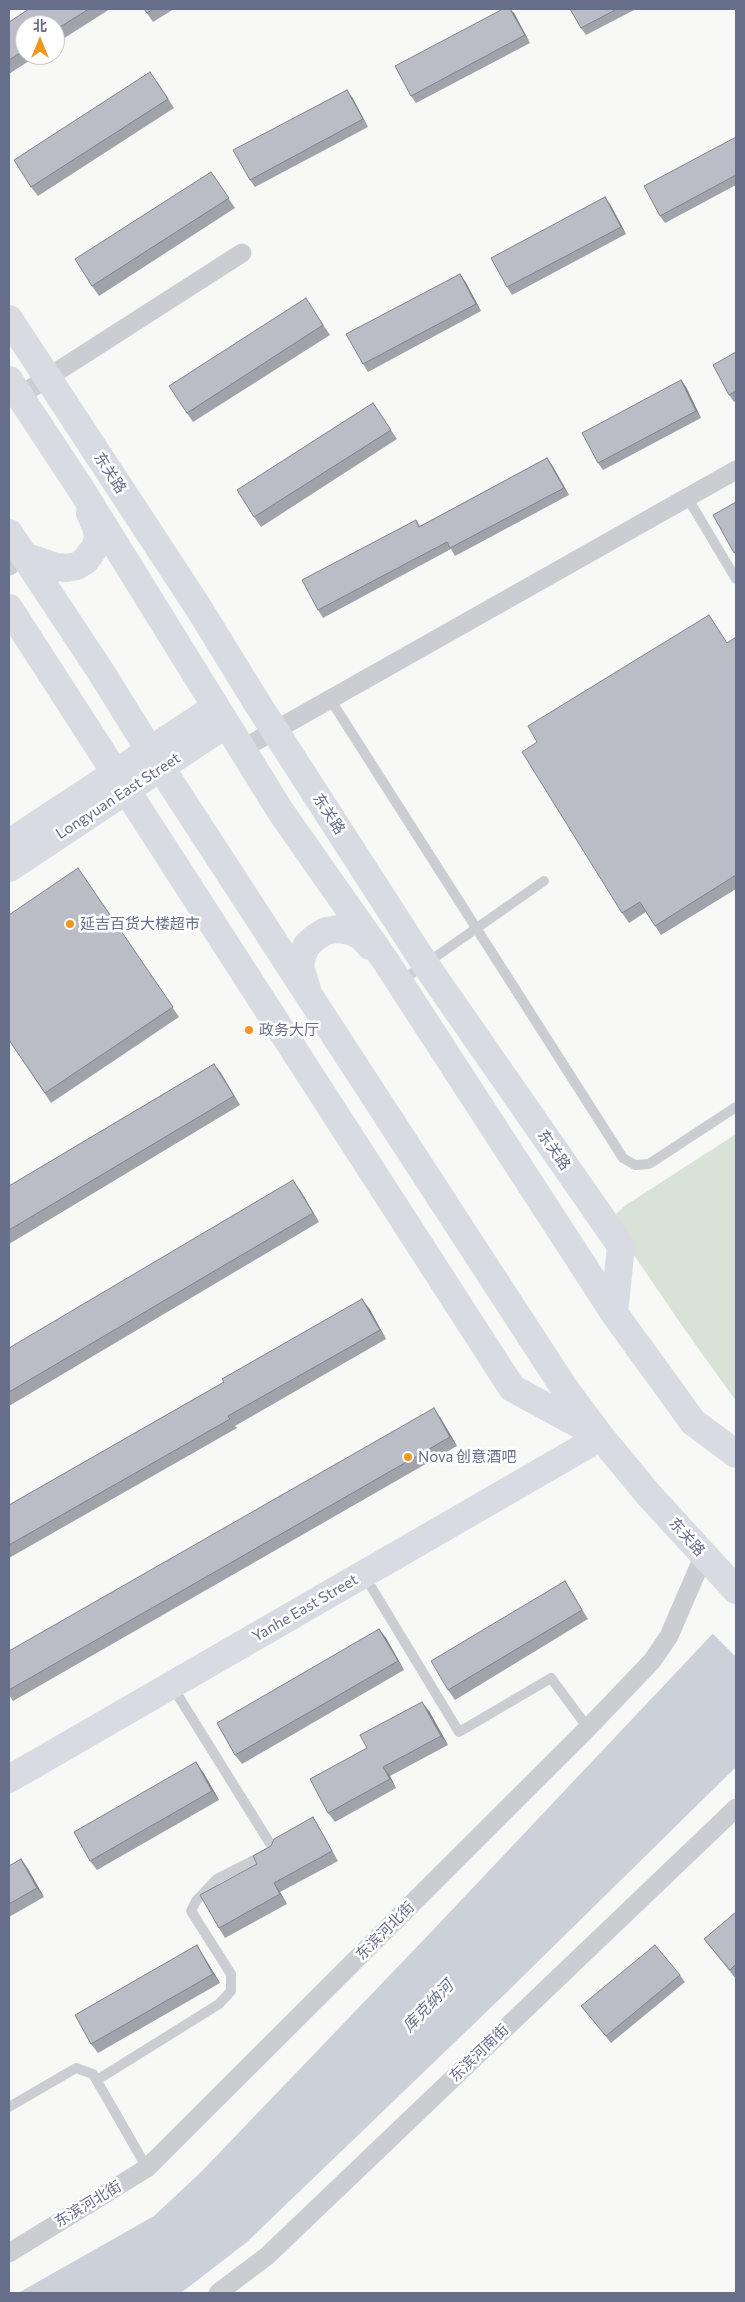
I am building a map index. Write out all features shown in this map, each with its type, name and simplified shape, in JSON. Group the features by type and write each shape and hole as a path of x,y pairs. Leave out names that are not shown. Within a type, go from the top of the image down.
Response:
{"main road":[{"name":"东关路","path":"9,320 198,607 425,964 621,1246 614,1313"},
{"path":"14,388 81,489 281,812 393,972 614,1313 692,1422 736,1454"},
{"path":"16,561 66,568 76,566 92,554 96,546 96,527 81,489"},
{"name":"东关路","path":"9,533 16,561 101,672 155,759 563,1386 601,1436 708,1561 736,1590"},
{"name":"东关路","path":"9,608 512,1388 601,1436"},
{"name":"Longyuan East Street","path":"9,868 121,782 221,716"},
{"name":"Longyuan East Street","path":"9,843 121,782"},
{"path":"311,998 302,979 300,967 302,956 308,945 326,931 338,929 350,931 361,936 393,972"},
{"name":"Yanhe East Street","path":"9,1780 601,1436"}],"street":[{"path":"14,388 47,377 242,253"},
{"path":"242,749 736,470"},
{"name":"东滨河北街","path":"9,2253 147,2168 588,1728 652,1661 669,1636 708,1561"},
{"name":"东滨河南街","path":"218,2293 266,2256 736,1808"}],"lane":[{"path":"687,498 736,579"},
{"path":"330,699 623,1158 628,1163 635,1165 649,1164 736,1107"},
{"path":"393,972 425,964 544,881"},
{"path":"364,1574 459,1732 551,1678 588,1728"},
{"path":"97,2080 219,2004 231,1991 231,1974 191,1911 196,1901 217,1880 274,1850 172,1685"},
{"path":"9,2108 76,2068 93,2074 147,2168"}],"shaded area":[{"path":"736,1134 736,1401 623,1239 615,1215 626,1205"}],"water":[{"name":"库克纳河","path":"736,1609 736,1767 505,1994 247,2242 181,2293 18,2293 154,2216 201,2172"}],"pier":[{"path":"736,1607 736,1657 711,1632"}],"building":[{"path":"29,9 89,9 65,24 65,15 20,15"},
{"path":"144,9 153,9 147,13"},
{"path":"503,9 510,9 525,35 411,96 395,66"},
{"path":"570,9 617,9 581,28"},
{"path":"15,18 15,56 9,60 9,22"},
{"path":"150,72 168,99 31,187 14,160"},
{"path":"347,90 363,119 250,180 233,150"},
{"path":"736,137 736,175 660,216 644,186"},
{"path":"211,172 229,198 92,286 75,259"},
{"path":"605,197 621,227 507,287 491,258"},
{"path":"460,274 476,304 363,364 346,334"},
{"path":"306,298 323,325 187,413 169,386"},
{"path":"736,352 736,391 729,395 713,365"},
{"path":"681,380 696,411 598,463 582,433"},
{"path":"373,403 391,430 254,517 237,490"},
{"path":"547,458 564,488 450,548 447,542 318,610 302,580 416,520 419,527"},
{"path":"736,502 736,552 734,553 713,515"},
{"path":"709,615 727,643 736,637 736,875 655,926 640,902 622,913 522,752 537,742 528,726"},
{"path":"78,868 173,1007 45,1093 9,1040 9,915"},
{"path":"214,1064 234,1096 9,1230 9,1186"},
{"path":"293,1180 313,1213 9,1392 9,1348"},
{"path":"362,1299 380,1330 228,1416 230,1419 9,1545 9,1505 224,1382 222,1379"},
{"path":"434,1408 450,1437 9,1690 9,1651"},
{"path":"565,1581 582,1610 448,1690 431,1661"},
{"path":"379,1629 398,1661 235,1755 217,1723"},
{"path":"422,1702 441,1736 383,1767 390,1779 328,1813 310,1779 367,1748 360,1735"},
{"path":"196,1762 212,1791 90,1861 74,1832"},
{"path":"313,1817 332,1851 274,1883 280,1894 219,1928 200,1895 257,1864 253,1856 271,1846 274,1839"},
{"path":"21,1859 37,1888 9,1904 9,1866"},
{"path":"736,1912 736,1964 730,1970 704,1939"},
{"path":"197,1945 213,1974 91,2044 75,2015"},
{"path":"655,1945 680,1975 606,2036 581,2006"}],"place":[{"name":"延吉百货大楼超市","path":"70,924"},
{"name":"政务大厅","path":"249,1030"},
{"name":"Nova 创意酒吧","path":"408,1457"}]}
